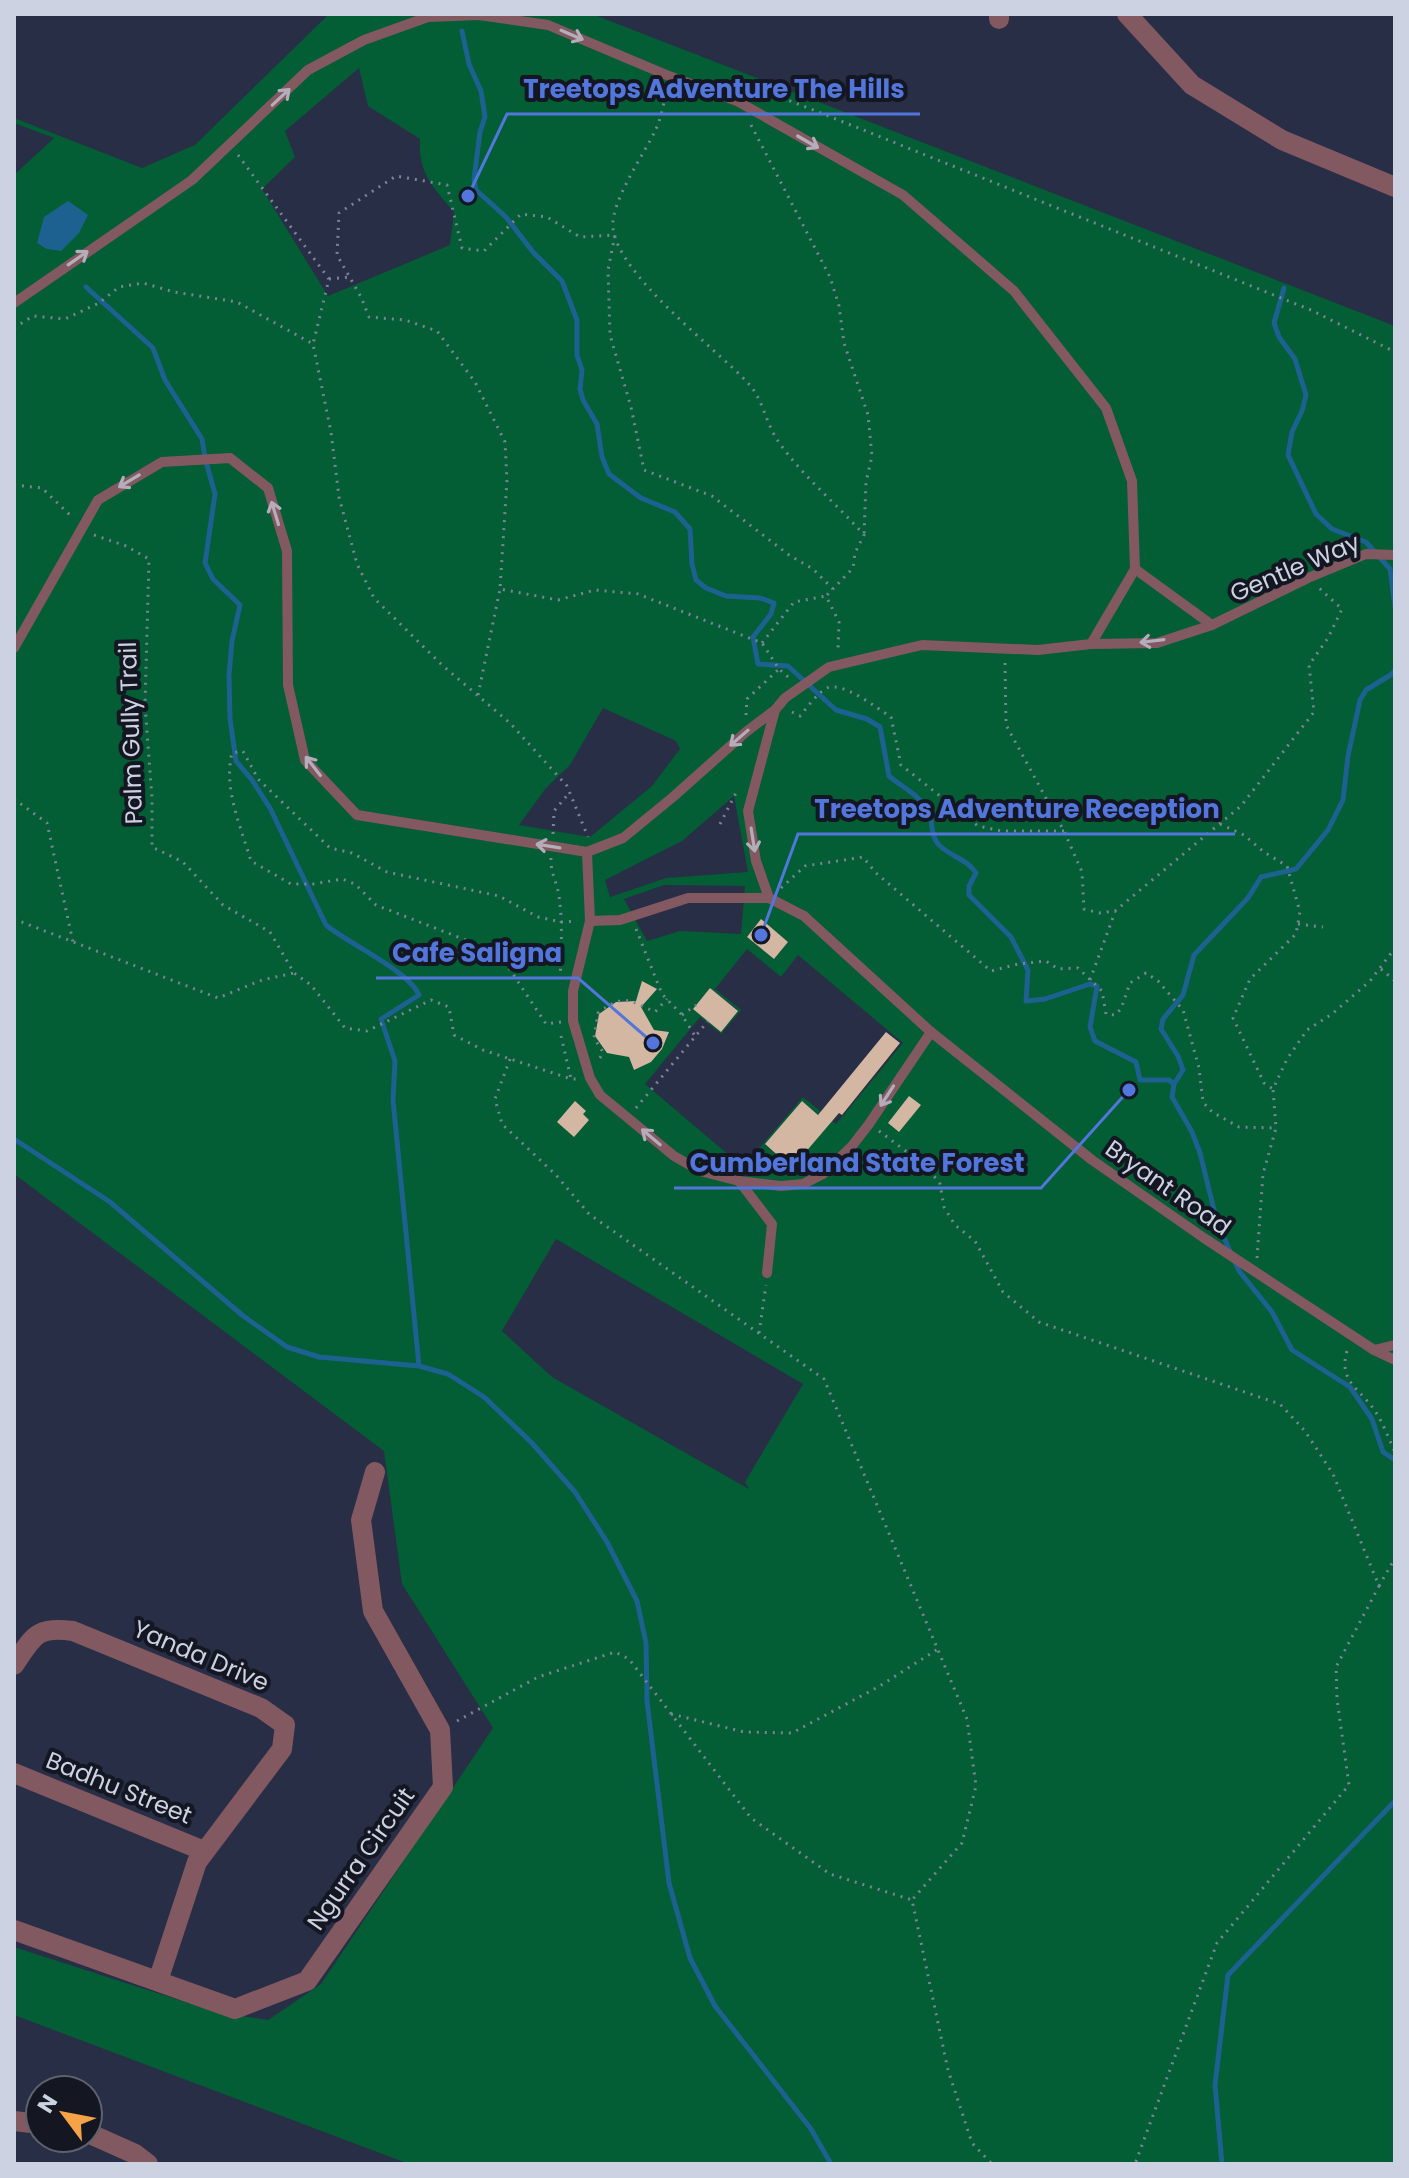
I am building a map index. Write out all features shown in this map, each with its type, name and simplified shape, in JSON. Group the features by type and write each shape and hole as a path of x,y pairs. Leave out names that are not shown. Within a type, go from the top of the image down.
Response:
{"street":[{"path":"1127,14 1192,85 1282,140 1395,187"},
{"name":"Ngurra Circuit","path":"14,1930 235,2009 307,1981 443,1787 440,1730 373,1611 361,1520 375,1472"},
{"name":"Yanda Drive","path":"14,1665 33,1638 50,1628 73,1631 261,1708 285,1725 282,1749 197,1862 158,1981"},
{"name":"Badhu Street","path":"14,1773 204,1851"},
{"path":"104,2140 135,2154 148,2164"}],"lane":[{"path":"14,303 192,180 308,70 364,40 428,17 479,15 548,25 737,101 903,195 1014,291 1106,408 1132,481 1135,569 1091,644"},
{"path":"14,648 98,500 162,462 230,458 268,488 287,551 288,685 305,760 357,815 587,852 623,838 775,710 785,698 833,666"},
{"name":"Gentle Way","path":"833,666 922,645 1038,650 1091,644 1157,643 1212,625 1308,578 1366,554 1392,555"},
{"path":"1135,569 1212,625"},
{"path":"590,921 620,920 688,898 769,898 756,861 748,811 775,710"},
{"path":"587,852 590,921 573,991 573,1021 589,1076 600,1095 674,1156 700,1171 739,1181 781,1186 803,1184 823,1174 869,1124 931,1032"},
{"name":"Bryant Road","path":"769,898 804,916 931,1032 1092,1160 1352,1336 1395,1360"},
{"path":"739,1181 772,1224 767,1273"},
{"path":"1374,1350 1395,1345"}],"path":[{"path":"669,76 656,128 632,168 612,225 617,243 637,273 668,308 749,383 762,404 777,440 803,473 864,535 855,553 853,568 826,596 794,602 762,643"},
{"path":"230,144 329,279"},
{"path":"478,695 500,589 507,480 505,442 475,382 437,331 405,320 369,317 337,255 339,213 396,176 447,185 462,248 484,251 521,214 547,217 580,237 615,235"},
{"path":"615,235 608,270 610,335 631,407 644,470 712,496 789,555 813,569 833,589"},
{"path":"329,279 349,277"},
{"path":"329,279 313,344 331,432 339,497 357,564 374,598 442,665 510,723 570,792 588,837 587,852"},
{"path":"14,328 33,316 65,319 99,303 119,287 143,283 174,292 237,302 313,344"},
{"name":"Palm Gully Trail","path":"14,485 42,488 71,515 81,530 126,546 149,559 145,705 152,798 152,847 183,862 223,905 270,932 294,973 311,985 345,1028 367,1031 431,1000 449,1007 454,1035 483,1050 571,1079 589,1076"},
{"path":"1090,980 1115,911 1241,806 1314,712 1309,665 1328,638 1342,609 1308,578"},
{"path":"500,589 558,600 595,590 638,594 762,643 784,674"},
{"path":"826,596 839,622 833,666"},
{"path":"1005,647 1006,725 1064,831 1082,872 1084,909 1099,913 1115,911"},
{"path":"746,732 747,699 779,669"},
{"path":"785,698 790,711 800,716 823,689 835,686 891,717 901,765 978,826 1015,832 1064,831"},
{"path":"573,1021 546,1024 499,953 376,905 355,884 342,879 291,884 251,861 232,797 228,767 232,753 243,751 258,779 330,848 352,853 387,872 499,896 538,917 561,922 590,921"},
{"path":"720,824 739,786"},
{"path":"559,994 561,922 558,891 550,869 554,811 570,792"},
{"path":"14,799 47,823 73,942"},
{"path":"1218,823 1244,835 1287,866 1300,912 1296,934 1250,979 1233,1018 1264,1083 1273,1089"},
{"path":"769,898 805,866 863,857 876,873 991,971 1046,961 1058,969 1078,968 1102,991 1106,1014 1115,1015 1121,1009 1130,983 1146,973 1158,981 1183,1010 1199,1068 1203,1102 1212,1112 1239,1127 1276,1128"},
{"path":"630,916 662,994 682,1015 695,1036"},
{"path":"14,919 218,998 262,980 294,973"},
{"path":"1298,924 1323,927"},
{"path":"1253,1270 1263,1174 1276,1128 1273,1089 1287,1059 1307,1030 1332,1014 1381,969 1395,948"},
{"path":"1381,969 1395,981"},
{"path":"589,1076 603,1052 594,1038 598,1013 616,1000 633,999 655,1012 667,999"},
{"path":"682,1015 696,1005"},
{"path":"628,1118 708,1021"},
{"path":"562,1036 571,1079"},
{"path":"510,1059 495,1099 502,1124 556,1175 589,1214 824,1379 967,1719 976,1786 962,1843 912,1900"},
{"path":"869,1124 927,1167 940,1184 944,1207 955,1225 975,1241 1003,1292 1039,1322 1280,1404 1305,1431 1333,1474 1379,1586"},
{"path":"759,1333 767,1273"},
{"path":"1352,1336 1343,1364 1347,1378 1375,1410 1395,1452"},
{"path":"1135,2164 1217,1943 1349,1785 1337,1699 1336,1667 1395,1558"},
{"path":"671,1714 744,1732 792,1733 878,1687 938,1649"},
{"path":"440,1730 538,1677 615,1652 629,1659 751,1818 830,1874 912,1900"},
{"path":"912,1900 948,2070 972,2143 992,2164"}],"green space":[{"path":"329,14 592,14 1395,326 1395,2164 409,2164 14,2015 14,1947 216,2012 268,2020 321,1984 493,1728 402,1584 384,1451 14,1174 14,175 54,138 14,123 14,118 142,168 195,145","holes":["359,68 368,106 420,139 424,171 454,212 450,245 328,296 262,189 295,157 285,131","603,708 676,741 680,749 652,786 590,837 519,825 546,788 570,765","734,796 748,872 666,878 610,897 605,880 682,841","664,885 745,886 741,934 680,931 647,941 624,899","761,920 788,942 774,959 747,937","747,949 781,977 798,955 903,1043 836,1124 803,1097 743,1167 645,1084 700,1017 721,1034 741,1010 715,989","710,988 738,1010 721,1031 693,1009","632,1001 641,1008 652,1030 669,1033 656,1056 634,1070 629,1056 608,1053 595,1035 599,1014 616,1002","802,1101 829,1124 792,1167 765,1145","556,1239 803,1384 745,1482 749,1489 552,1377 502,1331"]}],"water":[{"path":"68,201 88,215 79,233 61,251 47,249 37,243 44,217"}],"building":[{"path":"761,919 788,942 774,959 747,937"},
{"path":"642,981 657,989 641,1007 654,1030 669,1032 662,1049 651,1062 634,1070 629,1057 607,1053 595,1036 599,1014 616,1002 636,1001"},
{"path":"710,988 738,1011 721,1032 693,1009"},
{"path":"886,1032 900,1043 842,1115 839,1113 792,1168 765,1144 802,1101 818,1115"},
{"path":"909,1096 921,1105 899,1132 888,1123"},
{"path":"575,1101 586,1111 583,1114 589,1120 574,1137 557,1122"}],"waterway":[{"path":"462,31 469,64 481,91 485,117 474,179 476,190 506,217 533,252 562,281 577,320 577,355 582,370 580,389 597,424 602,457 609,474 641,498 675,512 690,529 696,580 706,588 726,596 760,598 774,603 771,614 753,637 758,664 788,666 836,710 867,719 880,727 889,776 924,805 930,814 937,842 976,873 969,886 969,895 1011,937 1028,970 1026,1001 1045,999 1090,984 1097,986 1090,1027 1095,1041 1136,1062 1140,1080 1169,1080 1174,1084 1172,1097 1200,1153 1217,1222 1230,1251"},
{"path":"86,287 153,348 165,380 202,439 215,494 205,563 213,579 240,605 229,675 230,719 236,761 270,808 326,925 391,967 419,995 381,1019 395,1061 393,1100 419,1366"},
{"path":"1284,288 1274,323 1279,337 1295,359 1306,395 1292,432 1288,455 1316,514 1332,529 1366,542 1390,569 1395,607"},
{"path":"1174,1084 1183,1070 1161,1029 1163,1019 1183,995 1194,955 1248,898 1261,877 1296,869 1328,830 1343,800 1348,756 1360,700 1366,690 1395,670"},
{"path":"14,1139 110,1202 242,1315 287,1347 319,1357 419,1366 448,1374 484,1397 531,1442 575,1492 607,1542 637,1601 646,1643 647,1701 669,1883 690,1958 715,2006 811,2129 831,2164"},
{"path":"1234,1260 1239,1271 1272,1312 1292,1350 1350,1387 1372,1419 1383,1452 1395,1460"},
{"path":"1222,2164 1215,2085 1228,1975 1395,1801"}],"place":[{"name":"Treetops Adventure The Hills","path":"468,196"},
{"name":"Treetops Adventure Reception","path":"761,935"},
{"name":"Cafe Saligna","path":"653,1043"},
{"name":"Cumberland State Forest","path":"1129,1090"}]}
